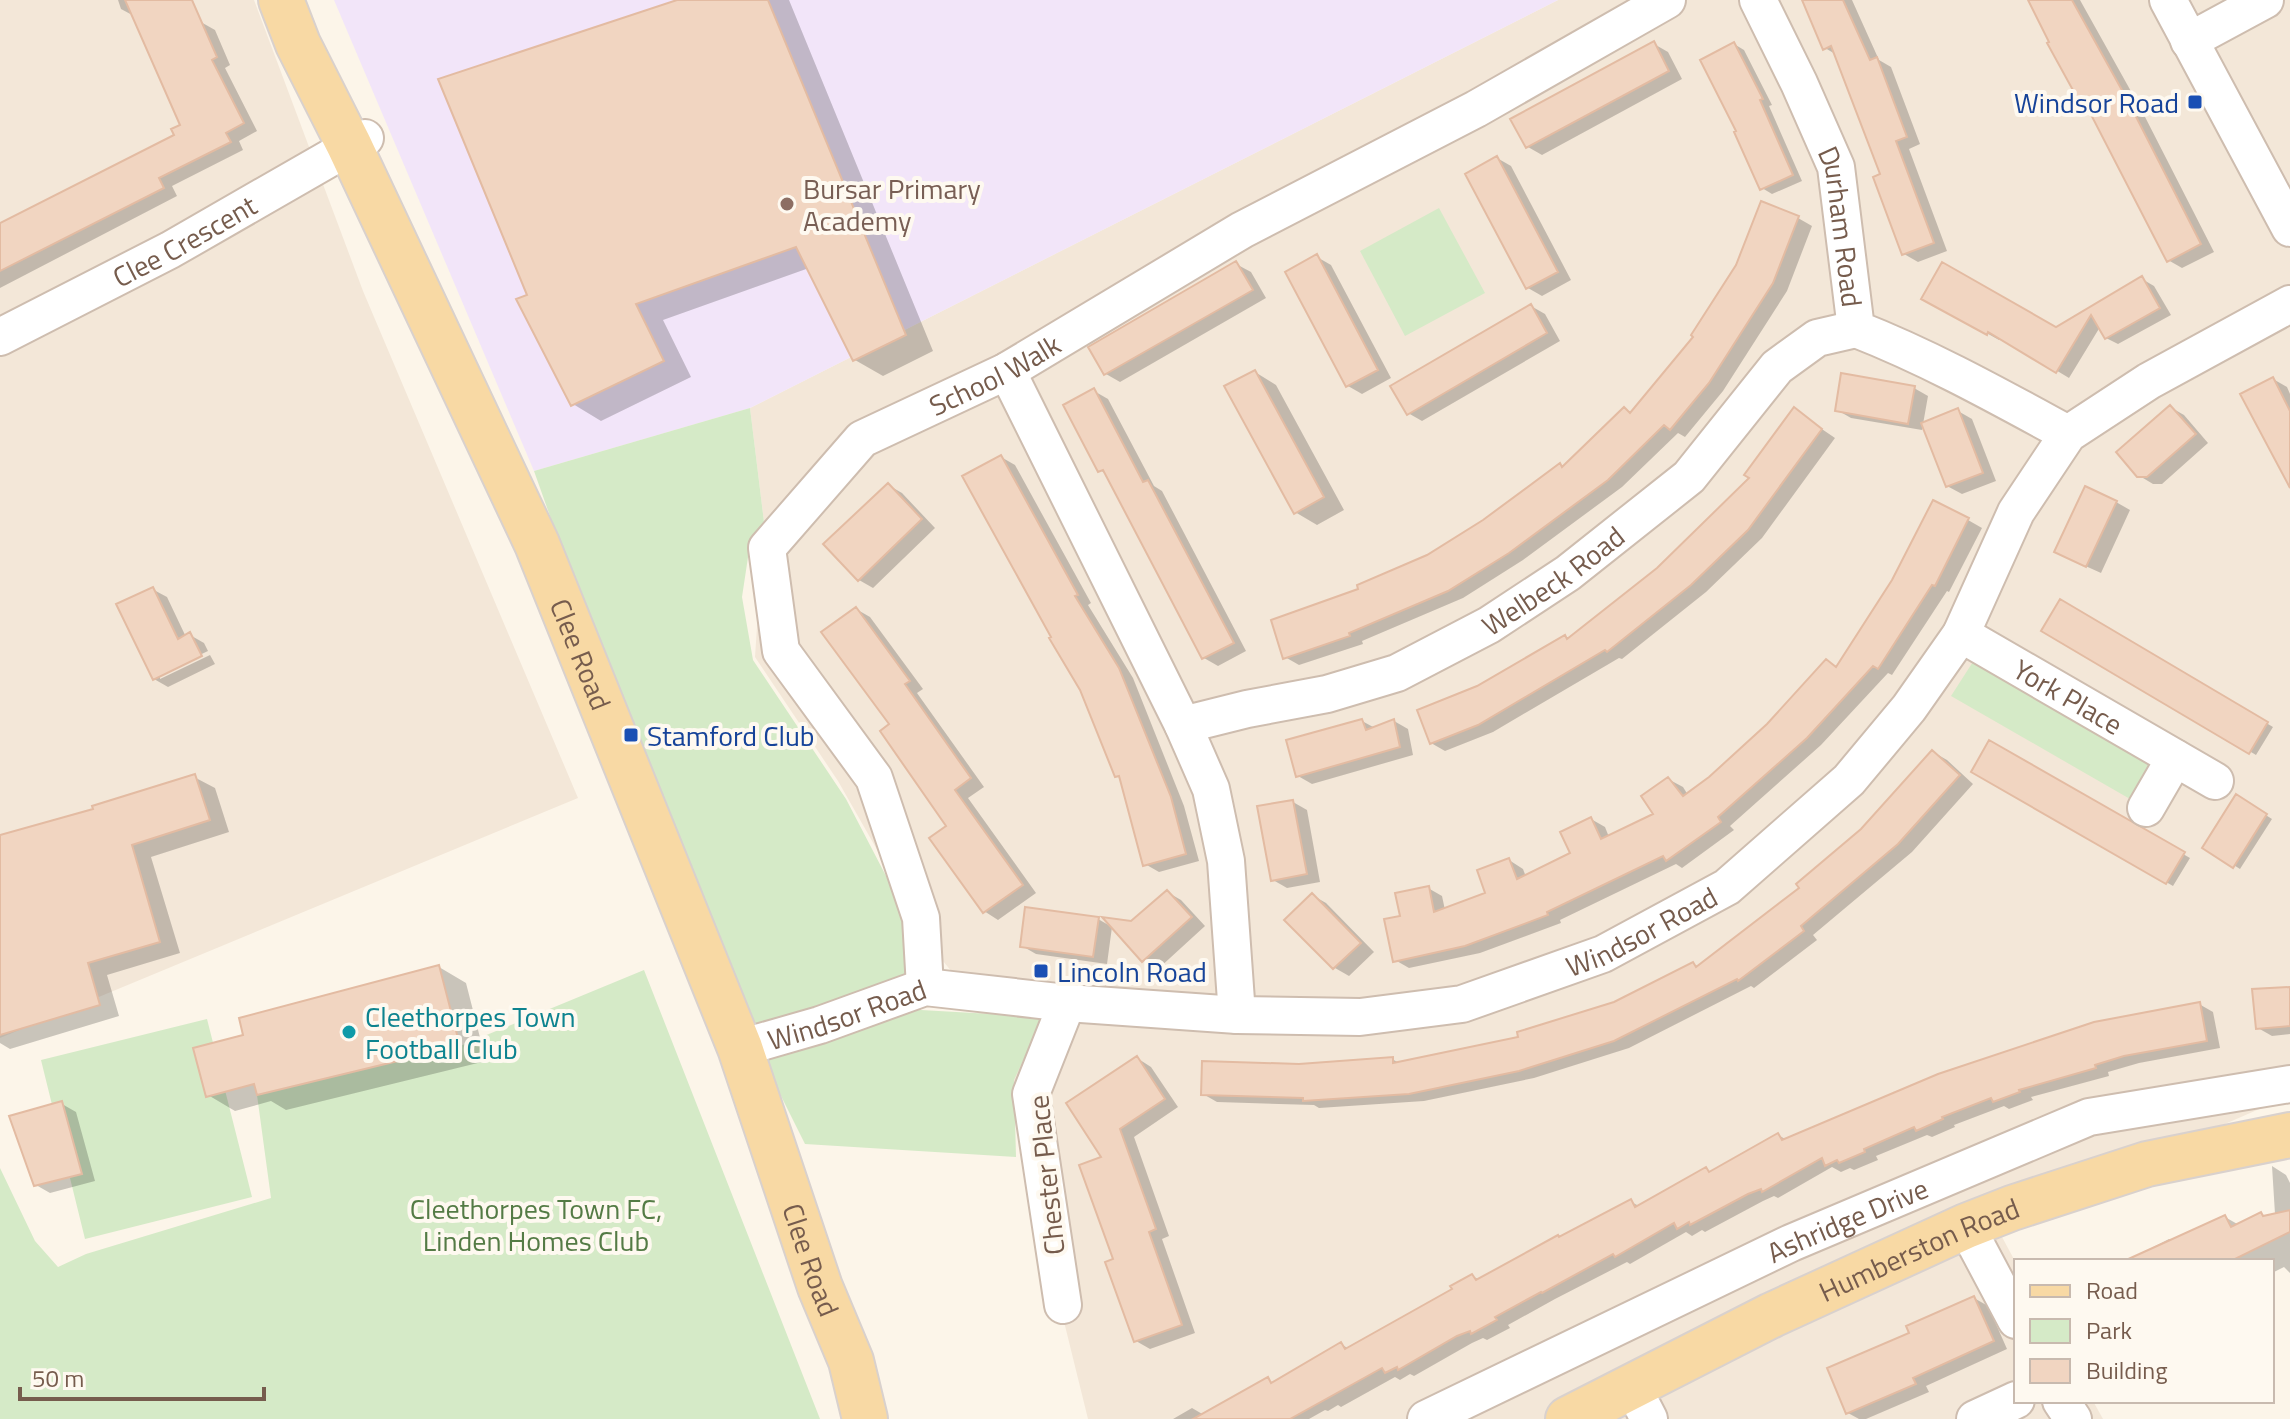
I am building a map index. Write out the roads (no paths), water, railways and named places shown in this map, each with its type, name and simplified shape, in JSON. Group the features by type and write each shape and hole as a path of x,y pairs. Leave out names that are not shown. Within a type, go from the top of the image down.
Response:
{"main road":[{"name":"Clee Road","path":"281,0 298,44 357,142 537,544 740,1048 820,1287 851,1361 865,1419"},
{"name":"Humberston Road","path":"1568,1419 1640,1402 1772,1315 1966,1226 2147,1164 2290,1135"}],"street":[{"name":"School Walk","path":"925,987 921,918 874,778 781,651 767,548 862,439 1007,371 1242,230 1476,109 1667,0"},
{"name":"Durham Road","path":"1758,0 1836,167 1856,329 1911,350 2068,434"},
{"path":"2168,0 2290,228"},
{"path":"2189,41 2265,0"},
{"name":"Clee Crescent","path":"0,337 170,250 357,142"},
{"name":"Windsor Road","path":"740,1048 820,1025 925,987 1067,1003 1237,1015 1360,1017 1462,1004 1603,954 1727,887 1849,780 1909,708 1961,634 2016,512 2068,434 2149,381 2290,304"},
{"name":"Welbeck Road","path":"1183,725 1327,694 1397,673 1489,625 1568,573 1689,477 1777,367 1817,338 1856,329"},
{"path":"1007,371 1183,725 1211,789 1226,861 1237,1015"},
{"name":"York Place","path":"1961,634 2215,781"},
{"path":"2146,808 2175,758"},
{"name":"Chester Place","path":"1063,1305 1031,1094 1067,1003"},
{"name":"Ashridge Drive","path":"1426,1419 1791,1243 2089,1117 2290,1084"},
{"path":"1966,1226 2014,1316"},
{"path":"1975,1419 2014,1401"}],"place":[{"name":"Windsor Road","path":"2195,102"},
{"name":"Bursar Primary Academy","path":"787,204"},
{"name":"Stamford Club","path":"631,735"},
{"name":"Lincoln Road","path":"1041,971"},
{"name":"Cleethorpes Town Football Club","path":"349,1032"}],"park label":[{"name":"Cleethorpes Town FC, Linden Homes Club","path":"536,1224"}]}
